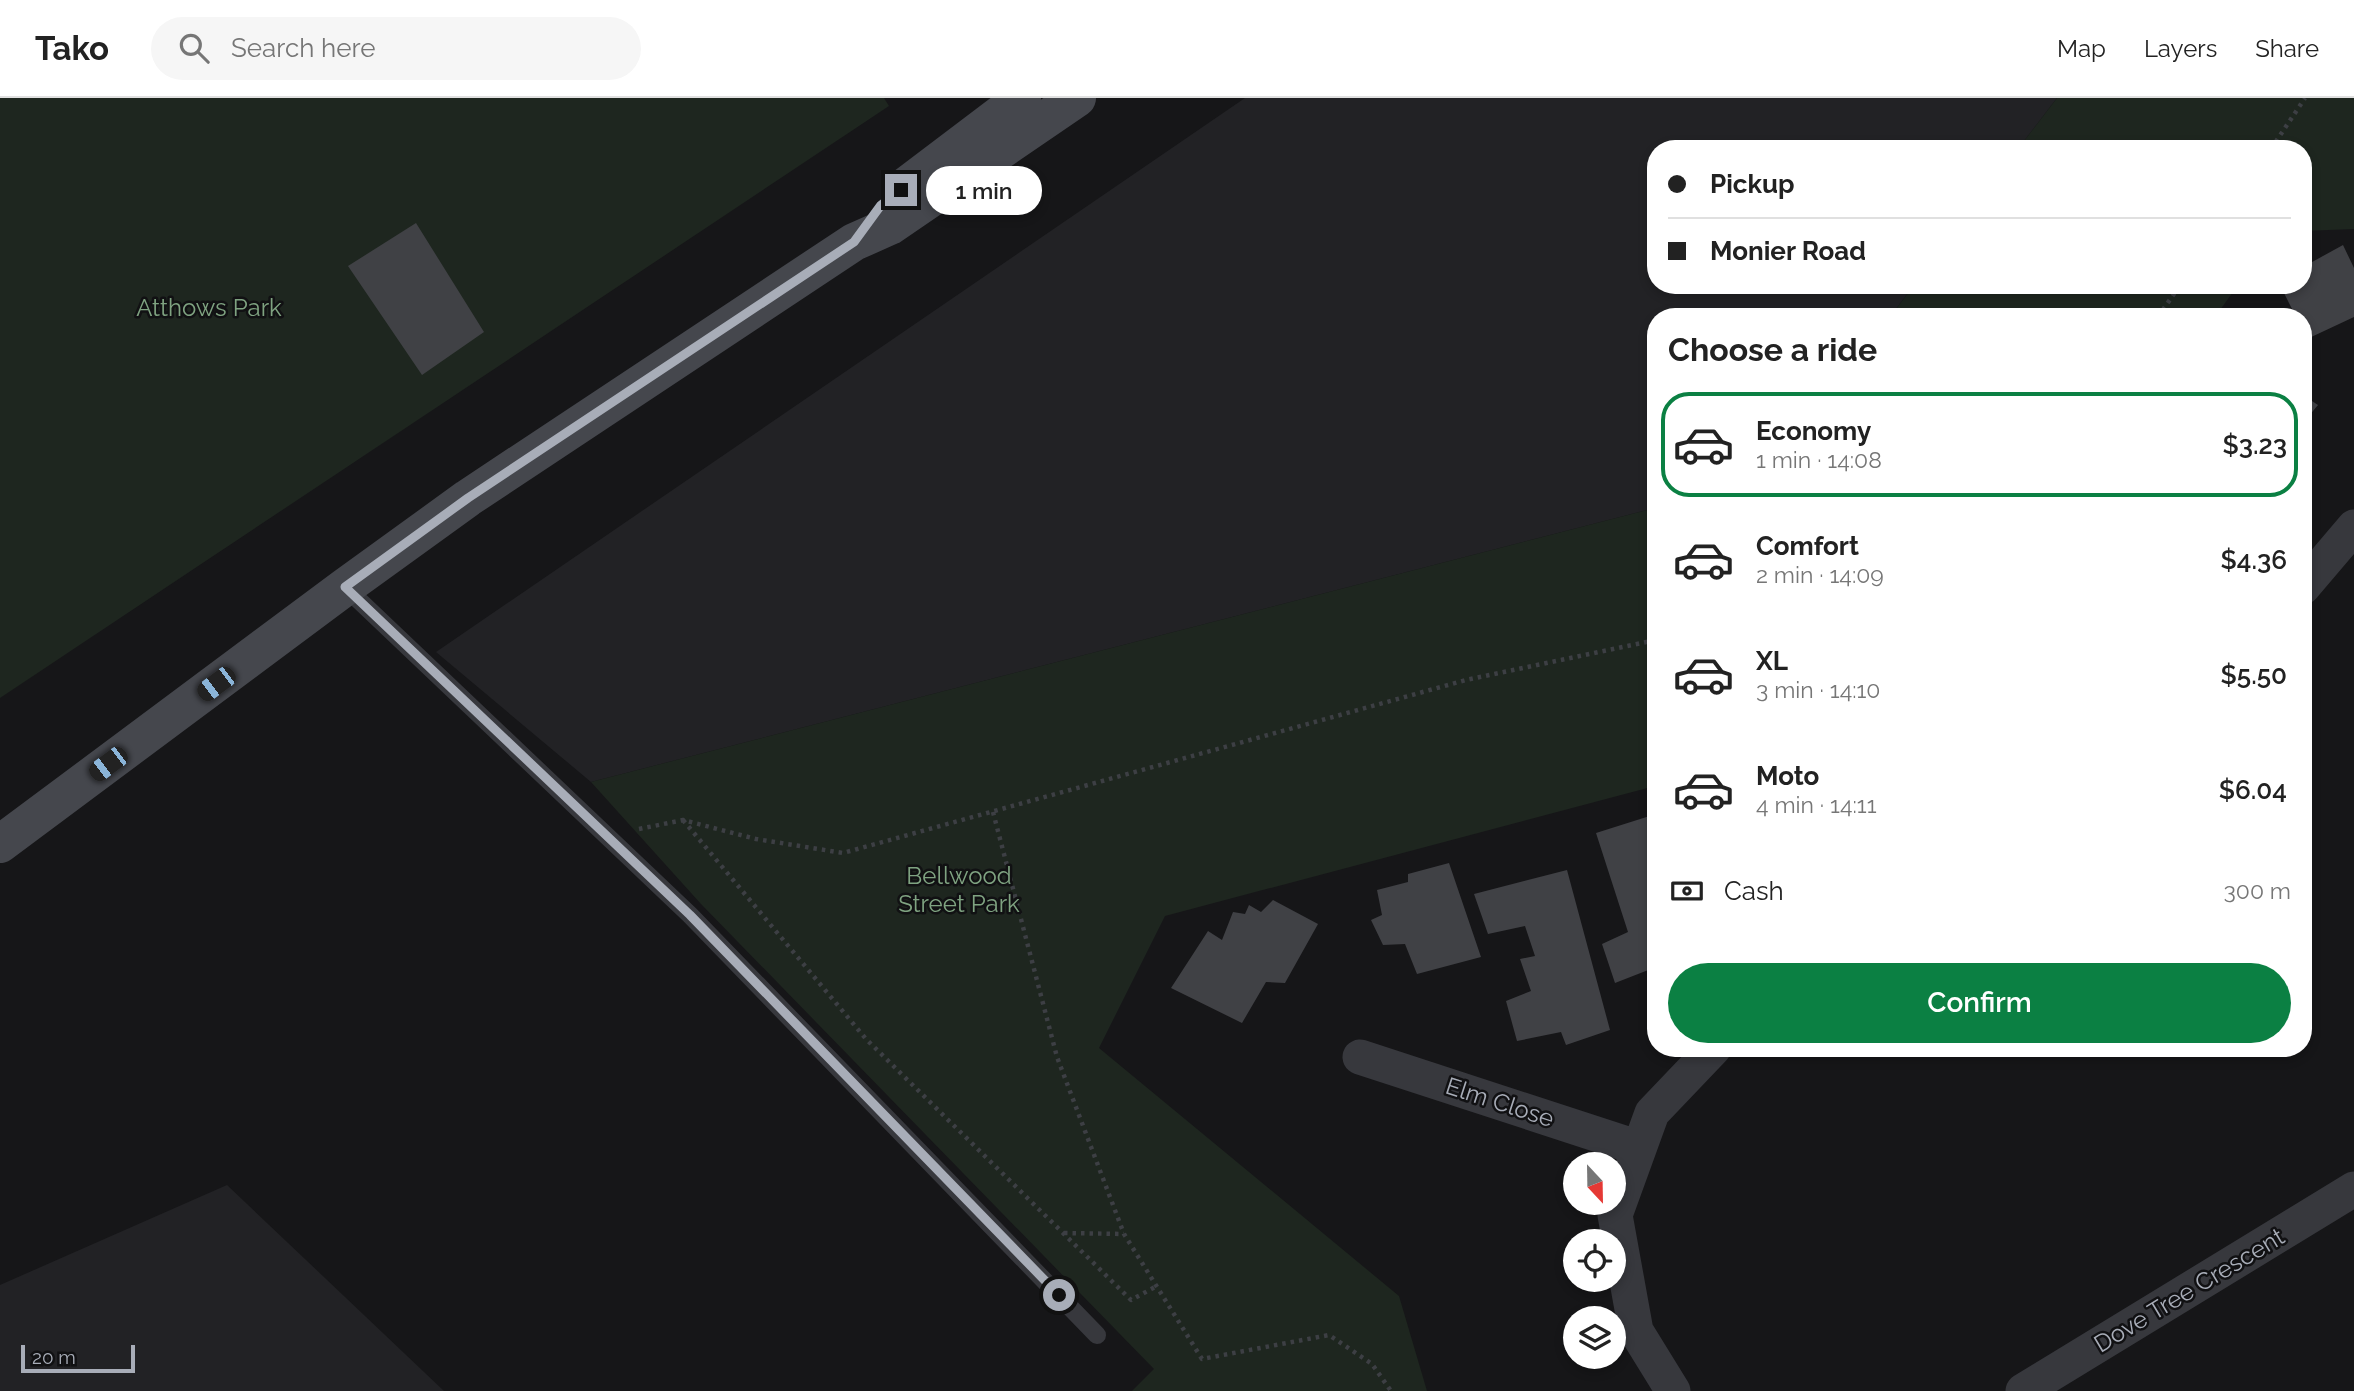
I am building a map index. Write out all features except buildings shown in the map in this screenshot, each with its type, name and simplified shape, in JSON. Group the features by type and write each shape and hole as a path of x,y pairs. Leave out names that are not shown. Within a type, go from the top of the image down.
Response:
{"main road":[{"path":"854,242 881,205 1021,98"},
{"path":"0,844 468,498 854,242 890,226 1077,98"}],"street":[{"path":"2312,576 2354,527"},
{"name":"Elm Close","path":"1360,1057 1639,1148"},
{"path":"1673,1391 1636,1331 1615,1215 1651,1113 1705,1057"},
{"name":"Dove Tree Crescent","path":"2023,1391 2354,1189"}],"lane":[{"path":"345,587 690,915 1097,1335"}],"path":[{"path":"2277,140 2305,98"},
{"path":"607,836 683,820 756,839 843,853 1466,680 1647,642"},
{"path":"993,812 1057,1057 1124,1234 1202,1359 1329,1335 1372,1364 1391,1391"},
{"path":"683,820 866,1040 1131,1300 1157,1286"},
{"path":"1063,1233 1124,1234"}],"shaded area":[{"path":"1245,98 2057,98 2025,140 1647,140 1647,294 1907,294 1897,308 1647,308 1647,510 591,782 436,652"},
{"path":"227,1185 444,1391 0,1391 0,1285"}],"green space":[{"name":"Atthows Park","path":"0,98 884,98 889,106 0,698"},
{"path":"2057,98 2354,98 2354,229 2312,231 2312,140 2025,140"},
{"path":"1907,294 2232,294 2221,308 1897,308"},
{"name":"Bellwood Street Park","path":"1647,510 1647,788 1165,916 1099,1048 1399,1296 1427,1391 1132,1391 1154,1369 701,904 591,782"}],"route":[{"path":"901,190 881,205 854,242 468,498 345,587 690,915 1059,1295"}]}
